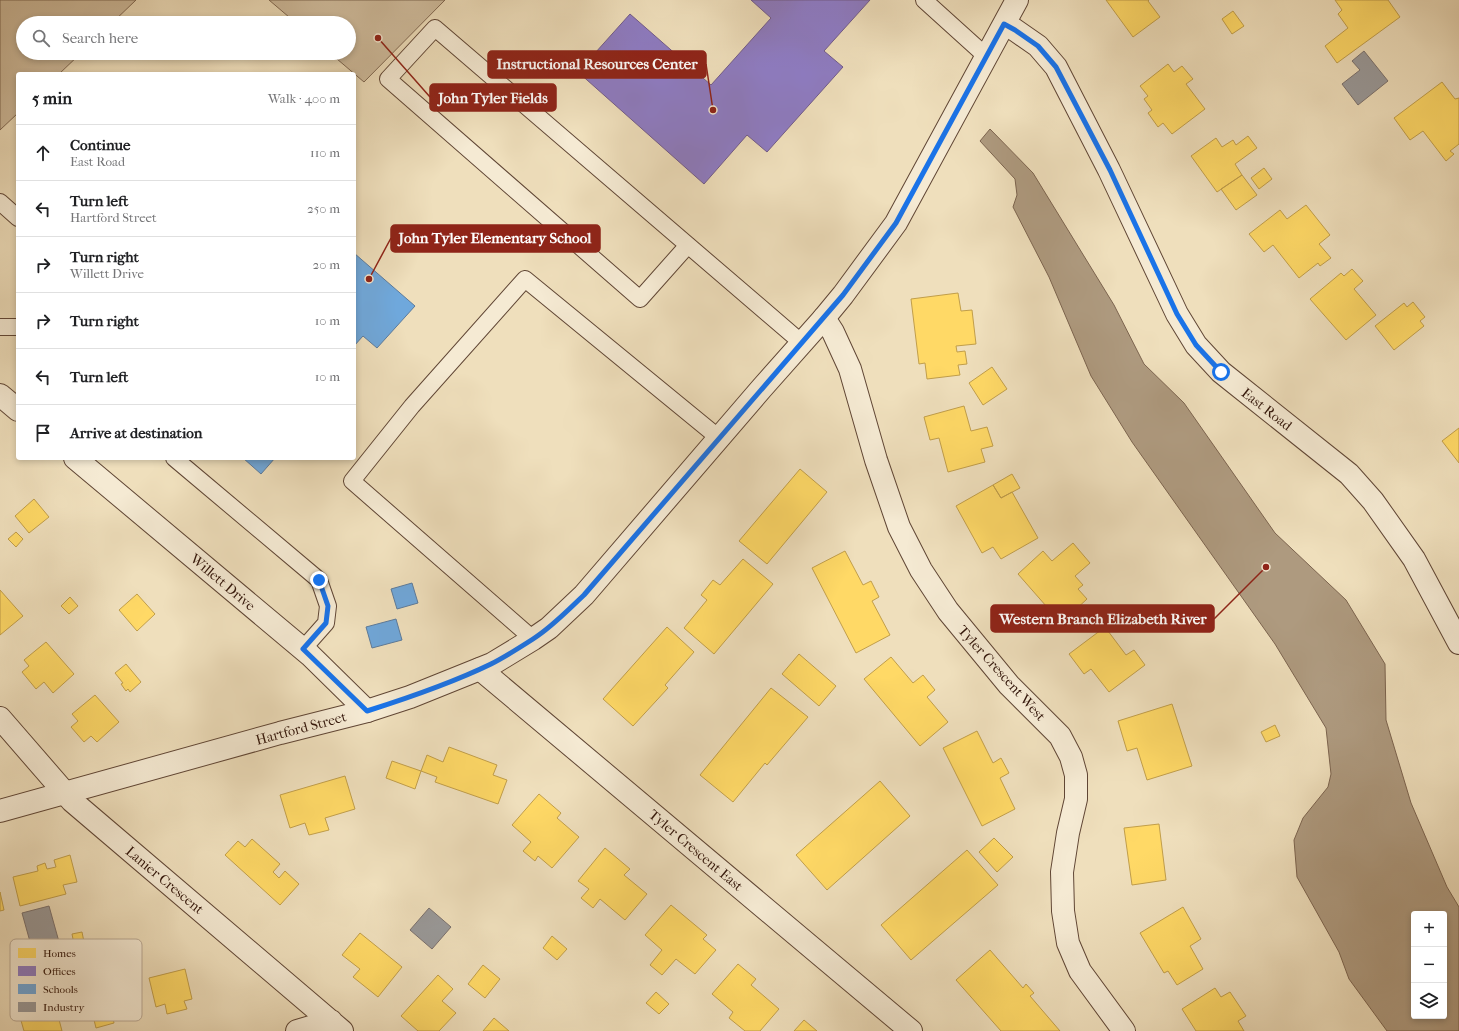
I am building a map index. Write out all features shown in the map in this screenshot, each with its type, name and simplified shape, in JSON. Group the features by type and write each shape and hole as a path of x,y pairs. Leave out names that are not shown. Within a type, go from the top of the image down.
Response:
{"street":[{"name":"Hartford Street","path":"0,811 280,733 367,711 410,697 492,664 549,628 584,595 843,295 896,223 1017,0"},
{"name":"East Road","path":"1004,24 1038,46 1056,67 1110,170 1177,314 1196,345 1221,372 1349,474 1373,501 1414,559 1459,643"},
{"name":"Tyler Crescent West","path":"824,318 833,332 850,369 876,460 899,527 921,570 948,611 1009,685 1060,736 1071,756 1076,775 1076,799 1068,833 1062,872 1063,911 1068,943 1080,971 1124,1031"},
{"path":"0,395 16,408"},
{"name":"Willett Drive","path":"77,460 303,649 367,711"},
{"name":"Tyler Crescent East","path":"480,669 911,1031"},
{"name":"Lanier Crescent","path":"0,718 77,806 337,1026"},
{"path":"297,1031 337,1026"}],"lane":[{"path":"924,0 987,57"},
{"path":"688,245 640,299 388,79 435,28 688,245 802,343"},
{"path":"0,202 16,216"},
{"path":"533,639 352,481 412,406 525,280 719,438"},
{"path":"0,327 16,327"},
{"path":"176,460 319,580 328,606 326,623 303,649"}],"shaded area":[{"path":"0,0 136,0 119,16 16,16 16,60 74,60 61,72 16,72 16,115 0,130"},
{"path":"269,0 445,0 364,82 356,75 356,72 352,72 338,60 356,60 356,16 288,16"},
{"path":"990,129 1033,173 1114,305 1144,364 1184,403 1275,533 1346,600 1385,664 1386,720 1411,803 1447,887 1459,907 1459,1031 1387,1031 1349,979 1339,952 1297,877 1294,840 1303,818 1328,787 1331,774 1326,728 1275,644 1132,442 1091,376 1049,277 1013,207 1017,195 1015,179 980,141"}],"building: Homes":[{"path":"1106,0 1149,0 1148,1 1160,17 1133,37"},
{"path":"1335,0 1388,0 1400,17 1337,63 1325,46 1348,28 1338,14 1342,10"},
{"path":"1233,11 1244,26 1232,34 1222,19"},
{"path":"1168,64 1174,72 1182,66 1193,79 1186,84 1205,109 1172,134 1163,123 1158,127 1148,113 1152,110 1144,99 1148,96 1140,86"},
{"path":"1442,82 1455,99 1459,98 1459,144 1450,151 1454,154 1446,161 1423,131 1410,140 1394,118"},
{"path":"1248,136 1257,148 1235,164 1242,175 1217,192 1191,156 1216,138 1222,147 1233,140 1236,145"},
{"path":"1264,168 1272,179 1259,189 1251,178"},
{"path":"1242,175 1257,195 1236,210 1221,189"},
{"path":"1306,205 1330,235 1319,244 1331,258 1320,266 1318,263 1299,278 1273,245 1264,252 1249,234 1280,210 1287,219"},
{"path":"1352,269 1363,281 1354,289 1376,315 1346,340 1310,299 1341,273 1344,276"},
{"path":"958,293 961,311 972,310 976,344 956,346 957,352 965,351 967,364 958,365 960,375 927,379 925,363 919,364 911,299"},
{"path":"1413,302 1425,317 1420,321 1424,326 1394,350 1375,326 1404,303 1407,307"},
{"path":"992,367 1007,389 983,405 969,383"},
{"path":"964,406 971,431 987,427 993,446 981,449 985,462 948,472 939,438 930,440 924,417"},
{"path":"1459,428 1459,463 1442,441"},
{"path":"800,469 827,492 767,564 739,541"},
{"path":"1012,474 1020,488 1001,498 993,485"},
{"path":"993,485 1001,498 1012,492 1038,538 1001,559 993,547 982,553 956,506"},
{"path":"34,499 49,517 29,533 15,516"},
{"path":"16,532 23,539 16,547 8,539"},
{"path":"1073,543 1090,563 1075,576 1083,585 1078,589 1087,599 1061,623 1018,574 1043,551 1052,561"},
{"path":"845,551 863,585 871,581 879,597 872,601 890,635 856,653 812,568"},
{"path":"743,559 773,584 714,654 684,628 707,600 701,595 713,580 720,585"},
{"path":"0,590 23,616 0,635"},
{"path":"137,594 155,614 137,631 119,610"},
{"path":"70,597 78,606 69,614 61,606"},
{"path":"667,627 694,652 665,685 668,688 633,726 603,699"},
{"path":"1105,627 1126,655 1134,650 1145,665 1109,692 1091,669 1084,674 1069,654"},
{"path":"46,642 74,674 53,693 44,682 36,689 22,672 29,666 24,660"},
{"path":"799,654 836,686 819,706 782,674"},
{"path":"891,657 913,683 923,675 935,690 927,697 948,722 920,746 864,679"},
{"path":"126,664 141,682 130,692 128,689 126,691 121,684 123,683 115,673"},
{"path":"771,688 808,717 767,765 765,763 733,802 700,775"},
{"path":"95,695 119,722 97,742 91,736 84,742 71,727 78,721 72,714"},
{"path":"1172,704 1192,766 1147,780 1137,748 1127,751 1118,721"},
{"path":"1275,725 1280,736 1266,742 1261,732"},
{"path":"977,731 993,763 1001,758 1009,773 1000,778 1015,809 982,826 943,748"},
{"path":"449,747 497,765 493,775 507,780 498,804 435,782 437,777 421,771 427,755 443,762"},
{"path":"392,761 421,771 415,789 386,778"},
{"path":"345,776 355,809 325,818 329,830 309,835 305,823 290,828 280,795"},
{"path":"880,781 910,816 827,890 796,855"},
{"path":"539,794 561,813 557,818 579,837 552,868 538,856 535,861 523,851 531,842 512,825"},
{"path":"1159,824 1166,880 1132,885 1124,828"},
{"path":"994,838 1013,857 997,872 979,852"},
{"path":"252,839 280,864 273,872 279,878 285,871 299,884 280,905 225,855 238,841 245,847"},
{"path":"605,848 630,869 624,875 647,894 625,920 600,899 593,908 581,898 589,889 578,881"},
{"path":"967,850 998,885 911,960 881,925"},
{"path":"70,855 77,882 63,885 66,894 20,906 13,877 38,871 37,866 45,863 47,869 56,867 54,860"},
{"path":"0,892 4,910 0,911"},
{"path":"671,905 707,935 703,939 716,950 695,974 676,959 662,975 650,965 662,950 645,935"},
{"path":"1183,907 1201,939 1190,946 1203,969 1177,985 1168,971 1164,973 1140,933"},
{"path":"82,932 83,939 73,939 72,934"},
{"path":"360,933 402,967 378,997 353,977 360,969 342,955"},
{"path":"552,936 567,949 557,960 543,948"},
{"path":"990,950 1023,988 1026,984 1034,993 1030,996 1060,1031 1001,1031 956,980"},
{"path":"738,964 756,979 751,985 779,1009 760,1031 745,1031 729,1018 733,1012 712,994"},
{"path":"483,965 500,979 485,998 468,984"},
{"path":"185,969 192,999 184,1001 187,1009 167,1014 165,1004 156,1007 149,978"},
{"path":"438,975 453,989 442,1001 456,1013 439,1031 418,1031 401,1016"},
{"path":"1215,988 1221,997 1230,992 1246,1016 1238,1021 1244,1031 1196,1031 1182,1009"},
{"path":"656,992 669,1004 659,1014 646,1003"},
{"path":"494,1018 509,1031 483,1031"},
{"path":"804,1020 817,1031 794,1031"},
{"path":"21,1021 59,1021 62,1031 24,1031"},
{"path":"94,1021 114,1021 114,1023 96,1028"}],"building: Offices":[{"path":"751,0 870,0 824,51 843,67 767,152 747,135 704,184 578,72 630,14 711,85 771,18"}],"building: Schools":[{"path":"356,255 415,306 377,348 363,336 356,344"},
{"path":"245,460 273,460 261,474"},
{"path":"412,583 418,603 397,609 391,589"},
{"path":"396,619 402,640 372,648 366,627"}],"building: Industry":[{"path":"1364,51 1388,81 1358,105 1342,84 1360,70 1352,61"},
{"path":"49,906 58,939 29,939 22,913"},
{"path":"429,908 451,927 432,949 410,930"}],"place":[{"name":"John Tyler Fields","path":"378,38"},
{"name":"Instructional Resources Center","path":"713,110"},
{"name":"John Tyler Elementary School","path":"369,279"},
{"name":"Western Branch Elizabeth River","path":"1266,567"}],"route":[{"path":"319,580 328,606 326,623 303,649 310,654 367,711 410,697 492,664 549,628 584,595 843,295 896,223 1004,24 1038,46 1056,67 1110,170 1177,314 1196,345 1221,372"}]}
